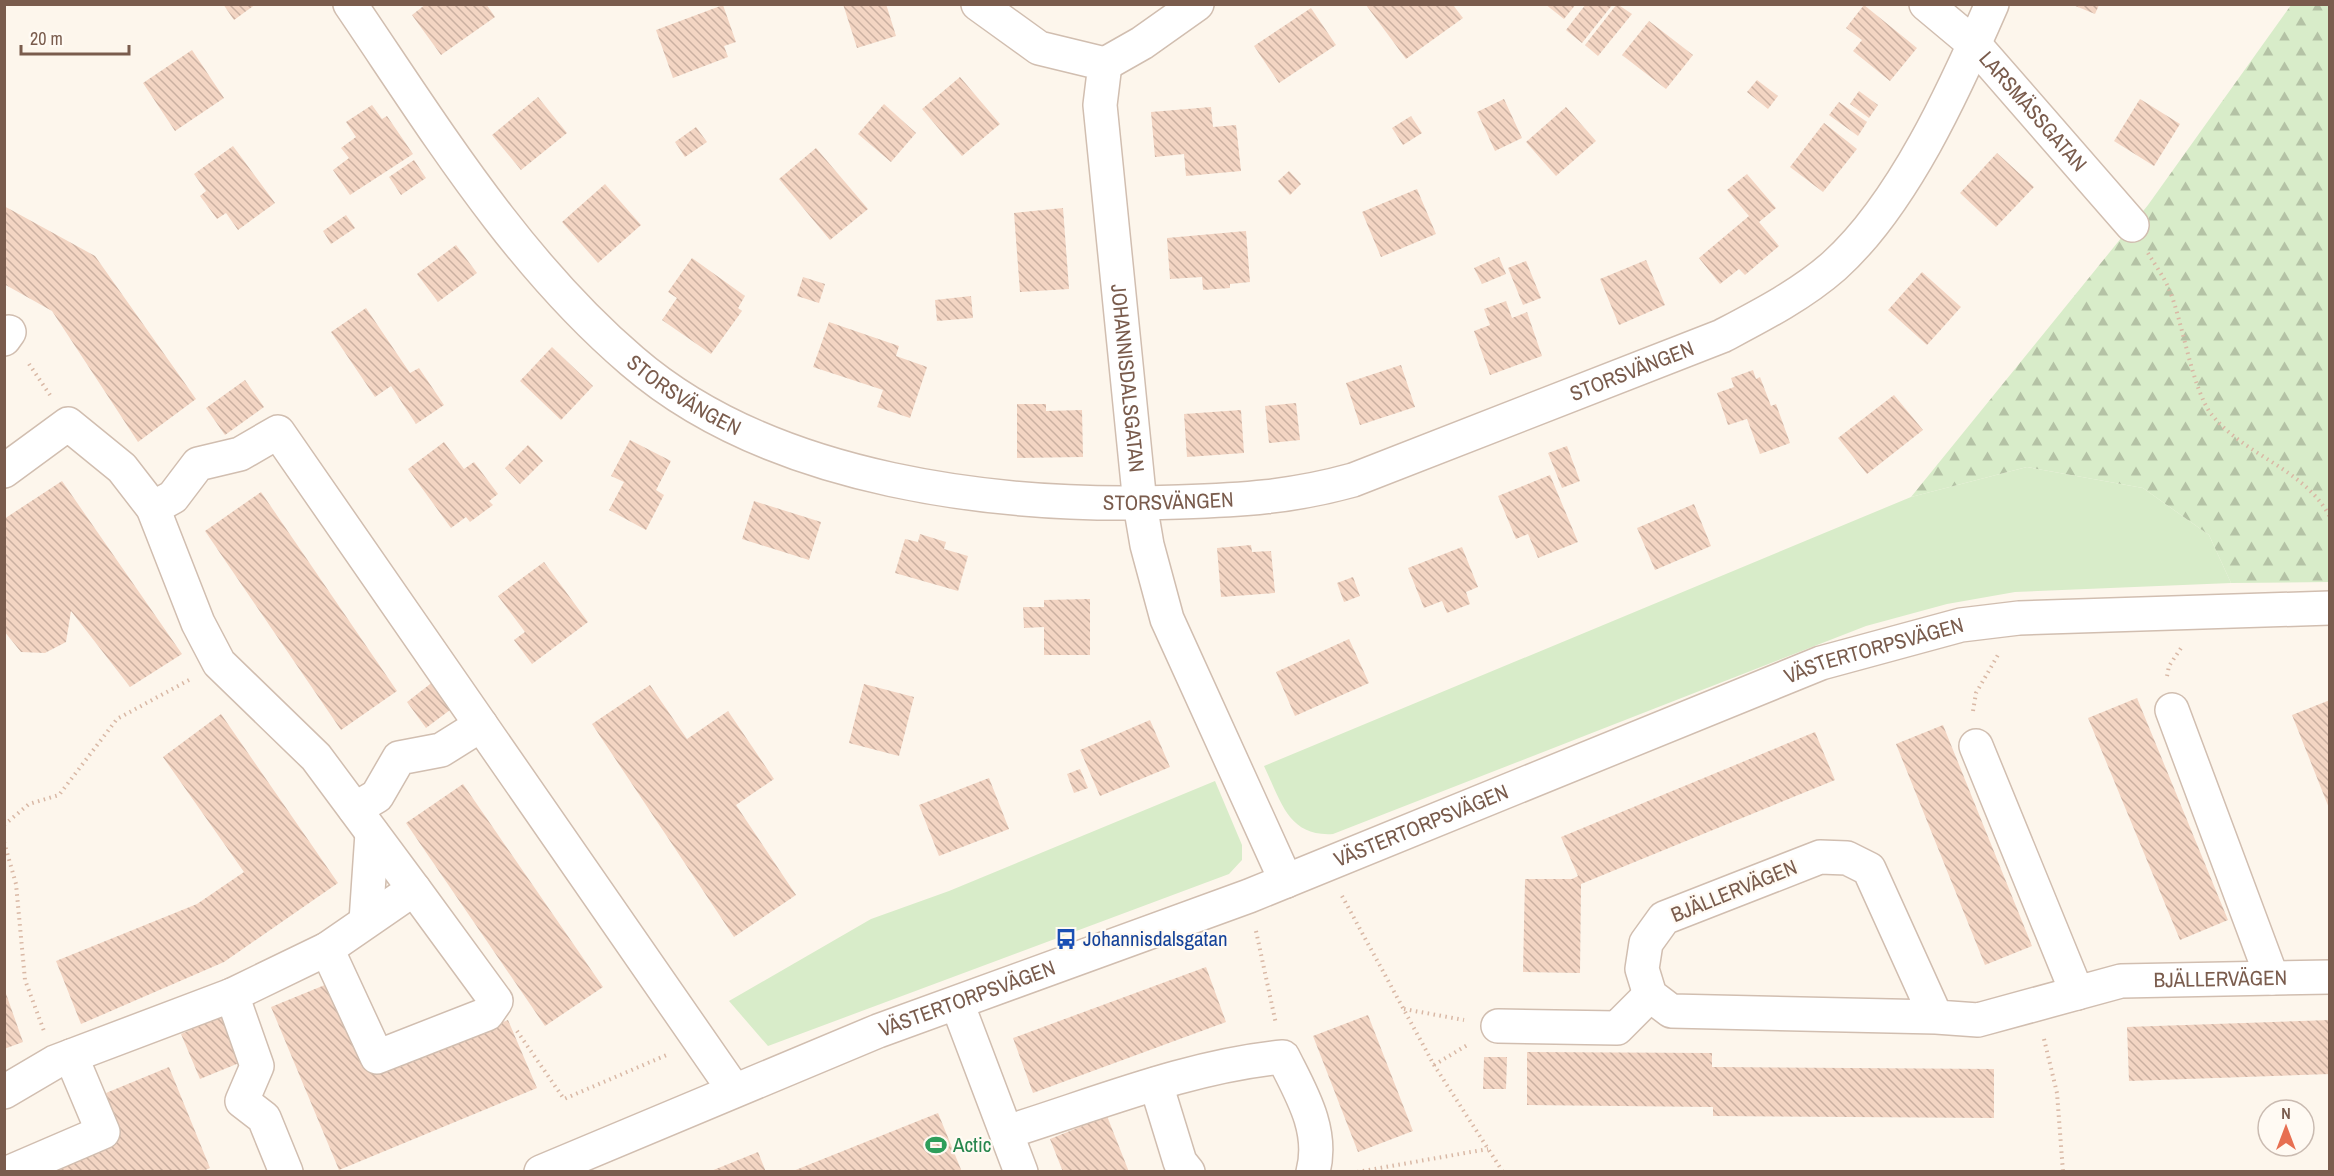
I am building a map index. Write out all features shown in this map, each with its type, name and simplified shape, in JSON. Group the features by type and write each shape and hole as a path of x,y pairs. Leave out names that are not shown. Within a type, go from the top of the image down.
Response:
{"street":[{"name":"STORSVÄNGEN","path":"350,4 522,248 561,296 626,357 666,389 713,416 762,439 865,472 957,492 999,498 1064,503 1140,504 1265,499 1311,492 1353,480 1711,340 1763,315 1833,267 1862,238 1907,175 1975,45 1992,4"},
{"path":"978,4 1039,48 1105,64 1142,43 1197,4"},
{"name":"LARSMÄSSGATAN","path":"1926,4 1975,45 2132,225"},
{"name":"JOHANNISDALSGATAN","path":"1105,64 1100,105 1140,504 1147,545 1167,619 1286,881"},
{"path":"4,471 68,424 122,468 153,508 198,623 219,663 316,757 496,1001 487,1014 376,1057 327,949"},
{"path":"153,508 173,497 198,465 240,454 278,432 734,1090"},
{"name":"VÄSTERTORPSVÄGEN","path":"541,1172 878,1031 1249,896 1821,663 1961,625 2019,618 2206,610 2330,608"},
{"path":"2172,710 2272,978"},
{"path":"366,921 363,821 399,758 441,750 481,725"},
{"path":"1976,746 2077,993"},
{"name":"BJÄLLERVÄGEN","path":"1936,1017 1869,869 1847,858 1820,857 1664,918 1646,943 1642,969 1650,995 1671,1011 1978,1020 2121,981 2330,977"},
{"path":"4,1092 63,1059 232,994 327,949 414,889"},
{"path":"232,994 257,1066 242,1101 264,1118 286,1172"},
{"path":"1498,1026 1617,1028 1650,995"},
{"path":"957,1003 1021,1172"},
{"path":"1007,1132 1156,1084 1246,1060 1283,1057 1307,1104 1318,1151 1313,1172"},
{"path":"10,1172 103,1132 63,1059"},
{"path":"1156,1084 1180,1162 1188,1172"}],"path":[{"path":"2132,225 2169,289 2199,386 2211,414 2237,440 2292,475 2330,517"},
{"path":"7,335 68,424"},
{"path":"2172,710 2166,681 2169,666 2206,610"},
{"path":"1976,746 1972,719 1976,693 2019,618"},
{"path":"4,825 29,804 58,795 117,719 219,663"},
{"path":"4,842 16,884 25,980 63,1059"},
{"path":"1324,864 1434,1065 1503,1172"},
{"path":"1249,896 1283,1057"},
{"path":"496,1001 564,1099 701,1040"},
{"path":"2036,1004 2057,1093 2063,1172"},
{"path":"1404,1009 1498,1026"},
{"path":"1434,1065 1498,1026"},
{"path":"1357,1172 1488,1149"}],"green space":[{"path":"2291,5 2329,5 2329,582 2231,583 2209,535 2143,488 2027,467 1911,497 2148,205"},
{"path":"2027,467 2143,488 2209,535 2231,583 2015,592 1947,604 1866,626 1333,834 1306,830 1296,823 1281,804 1264,766 1911,497"},
{"path":"1215,781 1242,845 1242,860 1229,874 768,1046 729,1001 871,919 949,891"}],"building":[{"path":"223,4 256,4 234,20"},
{"path":"426,4 486,4 495,17 441,55 412,15"},
{"path":"843,4 886,4 896,36 857,48"},
{"path":"1545,4 1576,4 1564,19"},
{"path":"1586,4 1613,4 1582,43 1566,30"},
{"path":"1617,4 1632,14 1598,56 1585,45"},
{"path":"723,5 736,42 724,46 728,57 673,78 656,30"},
{"path":"1366,5 1453,5 1463,18 1406,59"},
{"path":"1864,5 1917,48 1890,81 1853,51 1862,40 1846,28"},
{"path":"2073,5 2099,5 2095,14"},
{"path":"1311,8 1336,45 1279,83 1254,46"},
{"path":"1649,21 1693,55 1666,89 1622,55"},
{"path":"192,50 224,98 175,131 143,83"},
{"path":"960,77 1000,124 962,156 922,109"},
{"path":"1757,80 1778,96 1768,109 1747,92"},
{"path":"1859,91 1878,105 1869,118 1850,104"},
{"path":"538,97 567,133 521,170 492,135"},
{"path":"1504,99 1522,138 1495,151 1477,112"},
{"path":"2140,99 2180,124 2154,166 2114,141"},
{"path":"1839,102 1867,122 1858,136 1829,115"},
{"path":"884,104 916,133 891,162 858,134"},
{"path":"372,105 382,119 387,116 413,154 350,195 333,170 349,158 341,148 356,137 346,122"},
{"path":"1211,107 1213,127 1236,125 1241,171 1186,176 1184,154 1155,157 1151,112"},
{"path":"1566,107 1596,141 1556,176 1526,142"},
{"path":"1411,116 1422,133 1403,145 1392,128"},
{"path":"1824,123 1857,149 1823,192 1790,167"},
{"path":"696,127 707,142 685,157 675,142"},
{"path":"233,146 275,203 238,230 226,213 217,219 200,196 206,191 194,174"},
{"path":"816,148 868,209 830,240 779,179"},
{"path":"1997,153 2034,187 1996,227 1960,193"},
{"path":"414,160 426,178 401,195 389,177"},
{"path":"1289,171 1301,184 1290,195 1278,181"},
{"path":"1747,174 1776,208 1759,222 1779,246 1745,275 1739,269 1720,284 1699,258 1749,216 1727,190"},
{"path":"605,184 641,225 598,263 562,222"},
{"path":"1417,189 1436,234 1381,257 1362,212"},
{"path":"4,206 95,256 196,399 138,442 52,311 4,284"},
{"path":"1063,208 1069,289 1020,292 1014,213"},
{"path":"346,215 355,228 331,244 323,231"},
{"path":"1246,231 1250,282 1230,284 1230,288 1203,290 1202,277 1170,279 1167,238"},
{"path":"456,245 477,273 438,302 417,274"},
{"path":"1499,257 1506,274 1482,284 1474,268"},
{"path":"692,258 745,296 738,308 742,311 711,354 662,320 677,298 668,292"},
{"path":"1646,260 1665,305 1619,325 1600,279"},
{"path":"1526,261 1541,298 1523,305 1508,268"},
{"path":"1922,272 1961,307 1927,345 1888,310"},
{"path":"803,277 825,284 819,303 797,296"},
{"path":"971,296 973,318 937,321 935,300"},
{"path":"1506,301 1512,318 1527,312 1542,356 1490,375 1474,331 1490,325 1484,309"},
{"path":"366,308 410,373 419,368 444,405 416,424 391,386 375,397 331,332"},
{"path":"829,322 899,346 896,356 927,367 910,418 877,407 883,390 813,367"},
{"path":"552,347 593,386 561,420 520,381"},
{"path":"1401,365 1415,407 1360,425 1346,383"},
{"path":"1753,370 1756,379 1760,377 1771,406 1776,404 1790,443 1760,454 1747,419 1728,425 1717,393 1734,387 1731,378"},
{"path":"245,380 264,407 225,435 206,408"},
{"path":"1894,395 1923,430 1867,474 1838,438"},
{"path":"1296,403 1300,440 1269,443 1265,406"},
{"path":"1017,404 1046,404 1046,411 1082,410 1083,457 1017,458"},
{"path":"1241,410 1244,453 1187,457 1184,414"},
{"path":"630,440 671,461 656,490 664,495 646,530 609,510 624,482 611,476"},
{"path":"444,442 464,469 474,462 498,494 489,501 493,505 470,522 466,517 451,528 408,469"},
{"path":"528,445 543,461 520,484 505,468"},
{"path":"1567,446 1580,481 1562,488 1548,453"},
{"path":"1550,475 1578,542 1538,558 1528,534 1516,539 1498,496"},
{"path":"62,481 182,654 130,687 71,611 66,642 45,653 21,652 4,631 4,519"},
{"path":"261,492 397,691 341,730 205,531"},
{"path":"754,501 821,522 809,560 742,539"},
{"path":"1694,504 1711,546 1655,570 1637,528"},
{"path":"920,534 946,542 944,549 968,556 958,591 895,573 905,539 918,542"},
{"path":"1251,545 1252,552 1271,551 1275,593 1221,597 1217,548"},
{"path":"1462,547 1478,587 1466,592 1470,604 1447,613 1442,601 1424,608 1408,568"},
{"path":"544,562 588,622 532,664 514,640 525,632 498,596"},
{"path":"1353,577 1360,596 1344,602 1337,583"},
{"path":"1090,599 1090,655 1044,655 1044,627 1024,628 1023,607 1044,607 1044,600"},
{"path":"1349,639 1369,683 1295,716 1276,672"},
{"path":"434,681 454,707 426,728 407,702"},
{"path":"864,684 914,697 899,756 849,743"},
{"path":"650,685 687,739 728,711 774,779 736,805 796,895 734,937 592,724"},
{"path":"2137,698 2228,920 2180,940 2088,718"},
{"path":"2330,700 2330,808 2329,808 2292,715"},
{"path":"221,714 338,883 224,962 81,1024 56,961 197,904 244,872 163,757"},
{"path":"1150,720 1170,767 1100,796 1080,750"},
{"path":"1943,725 2032,946 1985,965 1896,744"},
{"path":"1815,732 1835,780 1581,884 1580,973 1523,972 1525,879 1572,879 1578,876 1561,837"},
{"path":"1080,769 1088,788 1074,793 1067,774"},
{"path":"989,778 1009,829 939,856 919,805"},
{"path":"463,784 603,987 545,1026 406,823"},
{"path":"1206,967 1226,1022 1033,1093 1013,1038"},
{"path":"337,980 376,1074 508,1020 537,1088 339,1170 271,1007"},
{"path":"4,988 23,1042 4,1049"},
{"path":"224,1015 244,1061 200,1079 181,1034"},
{"path":"1368,1015 1413,1131 1358,1152 1313,1036"},
{"path":"2330,1020 2330,1074 2129,1081 2127,1027"},
{"path":"1527,1052 1712,1053 1712,1067 1994,1069 1994,1118 1713,1116 1713,1107 1527,1105"},
{"path":"1484,1057 1507,1057 1506,1089 1483,1089"},
{"path":"169,1067 210,1168 201,1172 22,1172 118,1130 106,1093"},
{"path":"938,1113 962,1172 793,1172 793,1171"},
{"path":"1107,1116 1129,1172 1063,1172 1050,1139"},
{"path":"758,1152 766,1172 711,1172 711,1171"}],"place":[{"name":"Johannisdalsgatan","path":"1066,939"},
{"name":"Actic","path":"936,1145"}]}
